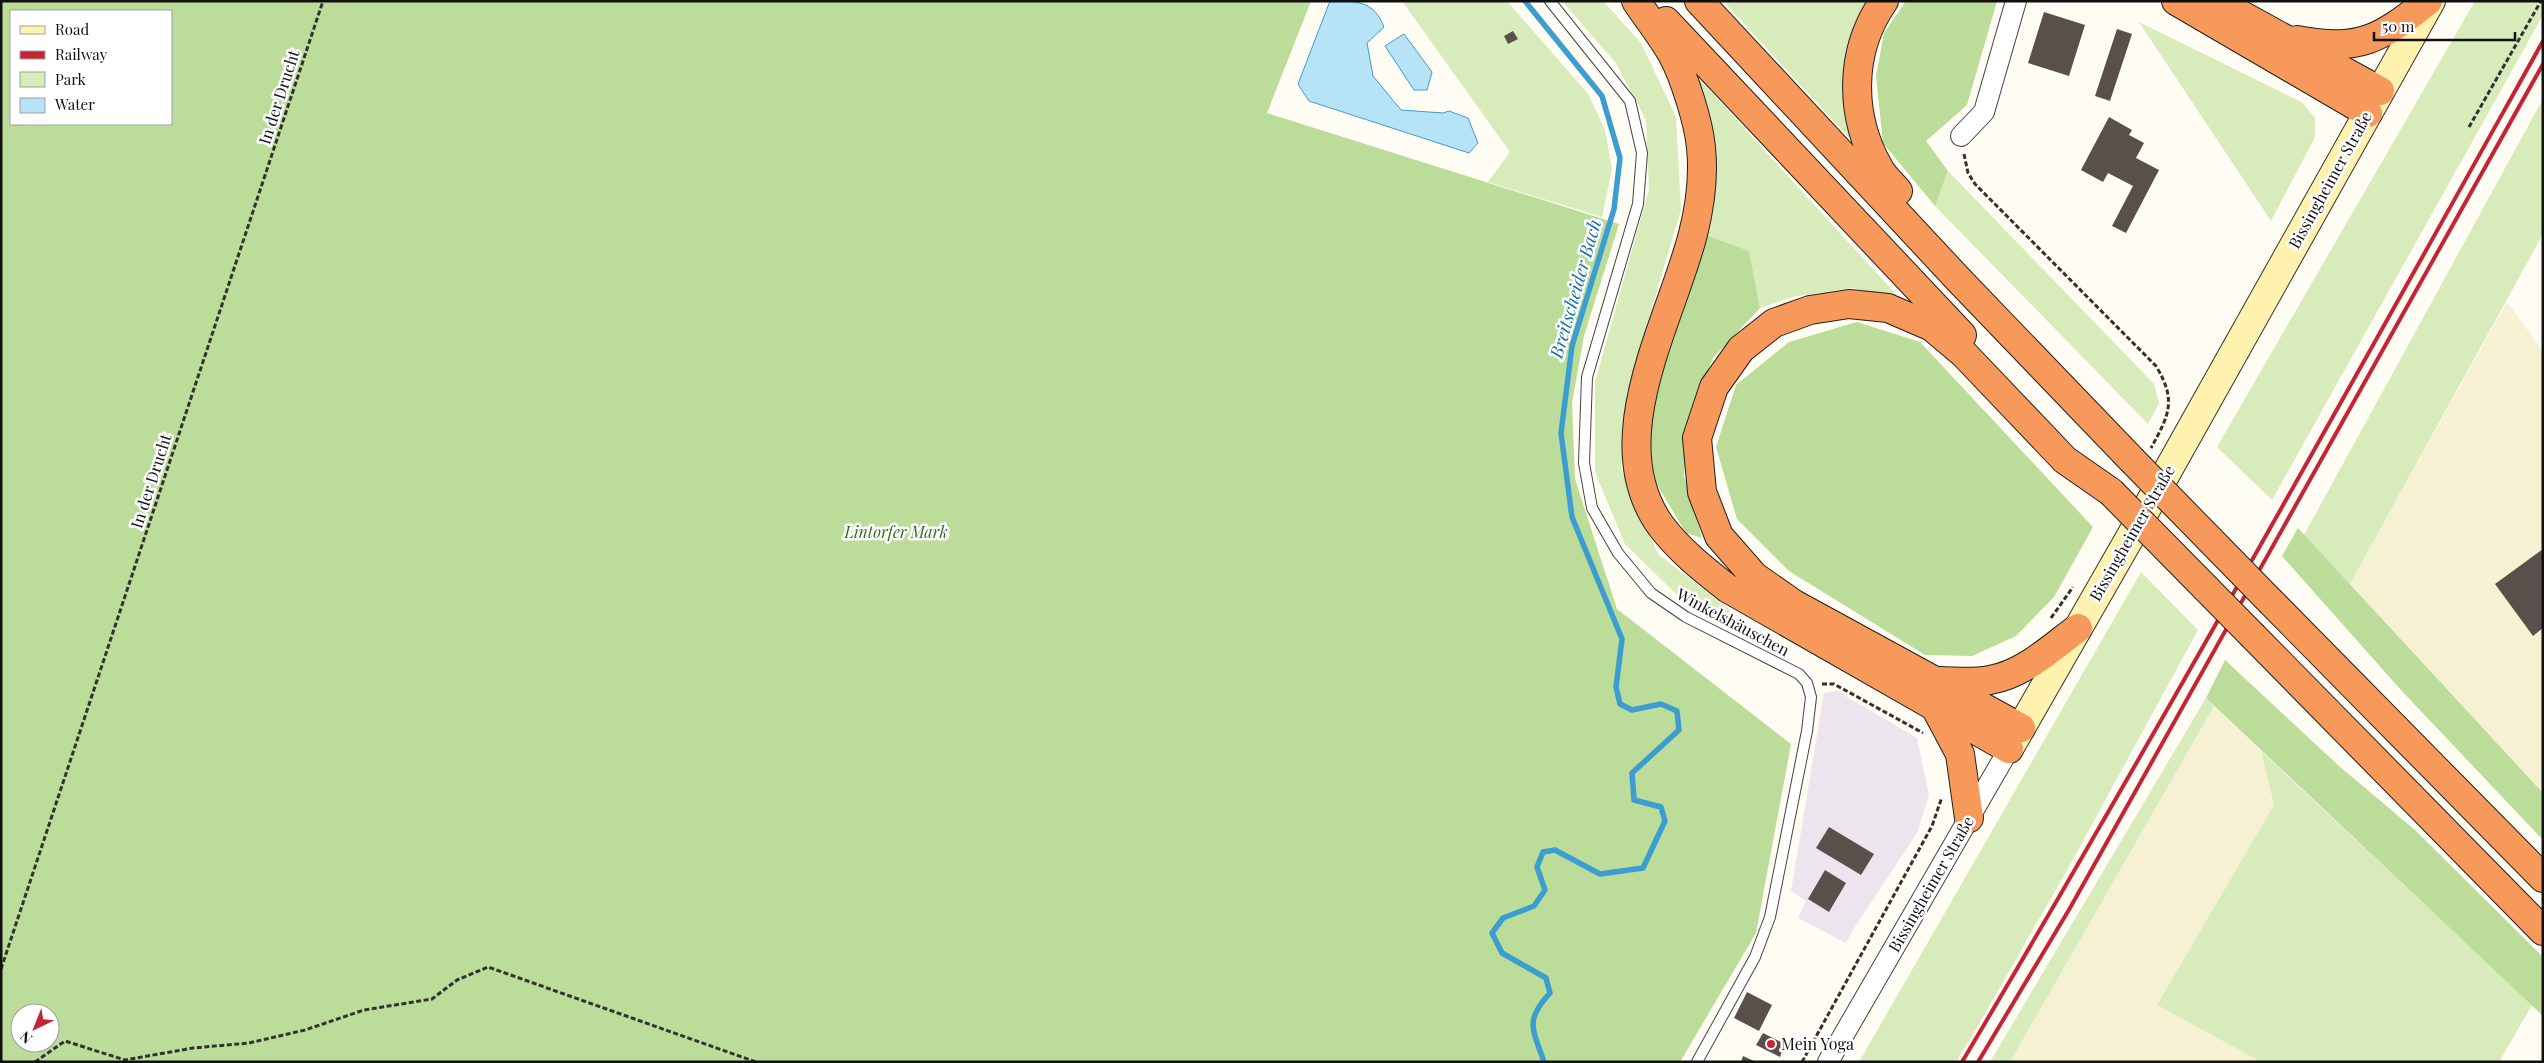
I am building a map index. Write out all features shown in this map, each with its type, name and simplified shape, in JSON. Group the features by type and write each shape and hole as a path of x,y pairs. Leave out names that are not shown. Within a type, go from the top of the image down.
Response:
{"highway":[{"path":"1636,1 1673,54 1692,105 1701,146 1702,188 1693,234 1642,386 1636,438 1642,486 1666,531 1689,558 1727,588 1936,702 2015,738"},
{"path":"1647,1 2111,492 2543,931"},
{"path":"1699,1 1958,279 2139,456 2272,603 2543,878"},
{"path":"1884,1 1870,21 1857,68 1858,104 1863,134 1879,170 1952,251 1958,279"},
{"path":"2176,1 2374,102"},
{"path":"2216,1 2278,37 2374,102"},
{"path":"2278,37 2324,45 2349,45 2380,35 2429,1"},
{"path":"1969,818 1960,754 1936,702 1754,576 1720,536 1702,492 1697,438 1714,387 1741,349 1774,323 1810,310 1849,304 1888,308 1932,327 1964,354 2065,460 2111,492"},
{"path":"1936,702 2009,674 2032,662 2078,628"}],"street":[{"path":"1961,136 1984,112 2016,1"},
{"name":"Bissingheimer Straße","path":"1828,1062 2078,628 2429,1"}],"lane":[{"name":"Winkelshäuschen","path":"1550,1 1630,101 1642,154 1638,204 1587,377 1584,463 1592,508 1618,553 1651,593 1686,617 1799,674 1807,683"},
{"path":"1697,1062 1755,957 1770,917 1806,731 1811,697 1807,683"}],"path":[{"name":"In der Drucht","path":"1,968 324,1"},
{"path":"2469,126 2541,1"},
{"path":"1961,136 1968,173 1975,184 2146,355 2165,381 2170,408 2166,422 2139,456"},
{"path":"2050,620 2075,584"},
{"path":"1807,683 1834,684 1861,701 1890,714 1933,740 1936,702"},
{"path":"1802,1062 1932,826 1939,810 1943,789"},
{"path":"35,1062 65,1041 125,1060 193,1048 249,1042 305,1030 364,1010 432,999 457,980 488,967 756,1062"}],"shaded area":[{"path":"2507,302 2543,351 2543,793 2350,584"},
{"path":"1837,691 1917,738 1929,795 1917,833 1846,943 1798,918 1806,901 1791,891 1824,693"},
{"path":"2214,706 2261,751 2274,805 2157,1005 2261,1062 2010,1062"}],"green space":[{"name":"Lintorfer Mark","path":"1,1 1311,1 1267,113 1619,224 1584,336 1572,403 1575,479 1617,609 1791,744 1756,933 1680,1062 1,1062"},
{"path":"1402,1 1507,1 1588,94 1605,130 1612,169 1602,217 1488,182 1510,152"},
{"path":"1562,1 1603,1 1641,43 1676,117 1681,210 1627,391 1621,468 1658,554 1739,617 1675,593 1625,544 1595,472 1595,382 1649,189 1646,120 1616,63"},
{"path":"1723,1 1868,1 1853,142"},
{"path":"1906,1 1997,1 1967,105 1926,141 1948,171 1935,206 1883,143 1876,76 1884,33"},
{"path":"2475,1 2543,1 2543,15 2272,500 2217,447"},
{"path":"2139,22 2303,103 2315,118 2315,137 2271,221"},
{"path":"1693,72 1902,301 1853,288 1792,297 1760,308 1749,251 1704,234"},
{"path":"2543,99 2543,234 2350,584 2304,535"},
{"path":"1948,171 2154,384 2159,403 2148,424 1935,206"},
{"path":"1704,234 1749,251 1760,308 1713,358 1688,418 1684,476 1702,538 1686,533 1656,483 1647,434 1657,379"},
{"path":"1857,322 1920,342 2093,527 2054,597 2016,636 1972,656 1925,655 1789,571 1737,519 1716,447 1736,385 1789,342"},
{"path":"2298,528 2543,793 2543,840 2400,689 2282,556"},
{"path":"2141,572 2198,630 2066,872 1972,1036 1956,1062 1859,1062"},
{"path":"2225,660 2339,766 2415,830 2543,957 2543,1016 2206,698"},
{"path":"2206,698 2214,706 2010,1062 1990,1062"},
{"path":"2261,751 2532,1005 2499,1062 2261,1062 2157,1005 2274,805"}],"water":[{"path":"1330,1 1355,2 1369,7 1375,12 1384,27 1367,43 1373,76 1401,110 1443,113 1449,111 1468,118 1478,143 1469,153 1309,101 1298,84"},
{"path":"1404,34 1432,72 1427,90 1414,90 1385,46"}],"building":[{"path":"2044,12 2085,25 2069,76 2028,63"},
{"path":"2117,29 2132,34 2110,101 2095,96"},
{"path":"1513,31 1518,39 1508,44 1504,36"},
{"path":"2109,117 2132,130 2129,135 2144,143 2136,158 2159,170 2126,233 2112,226 2133,186 2108,173 2103,182 2081,170"},
{"path":"2543,549 2543,628 2533,636 2495,584"},
{"path":"1829,827 1874,854 1861,875 1816,848"},
{"path":"1825,870 1846,883 1829,912 1808,899"},
{"path":"1747,992 1772,1005 1759,1031 1734,1018"},
{"name":"Mein Yoga","path":"1763,1033 1785,1044 1780,1057 1756,1045"},
{"path":"1743,1056 1756,1062 1741,1062"}],"waterway":[{"name":"Breitscheider Bach","path":"1525,1 1602,96 1620,158 1614,209 1572,346 1561,433 1572,517 1622,639 1616,687 1620,704 1632,710 1661,704 1677,711 1679,730 1632,773 1634,800 1661,807 1665,821 1643,868 1600,874 1555,850 1543,852 1537,867 1545,890 1534,906 1503,918 1492,933 1502,953 1546,978 1550,993 1537,1011 1533,1026 1544,1062"}],"railway":[{"path":"1962,1062 2183,681 2543,41"},
{"path":"1978,1062 2070,908 2543,64"}],"place":[{"name":"Mein Yoga","path":"1771,1044"}]}
